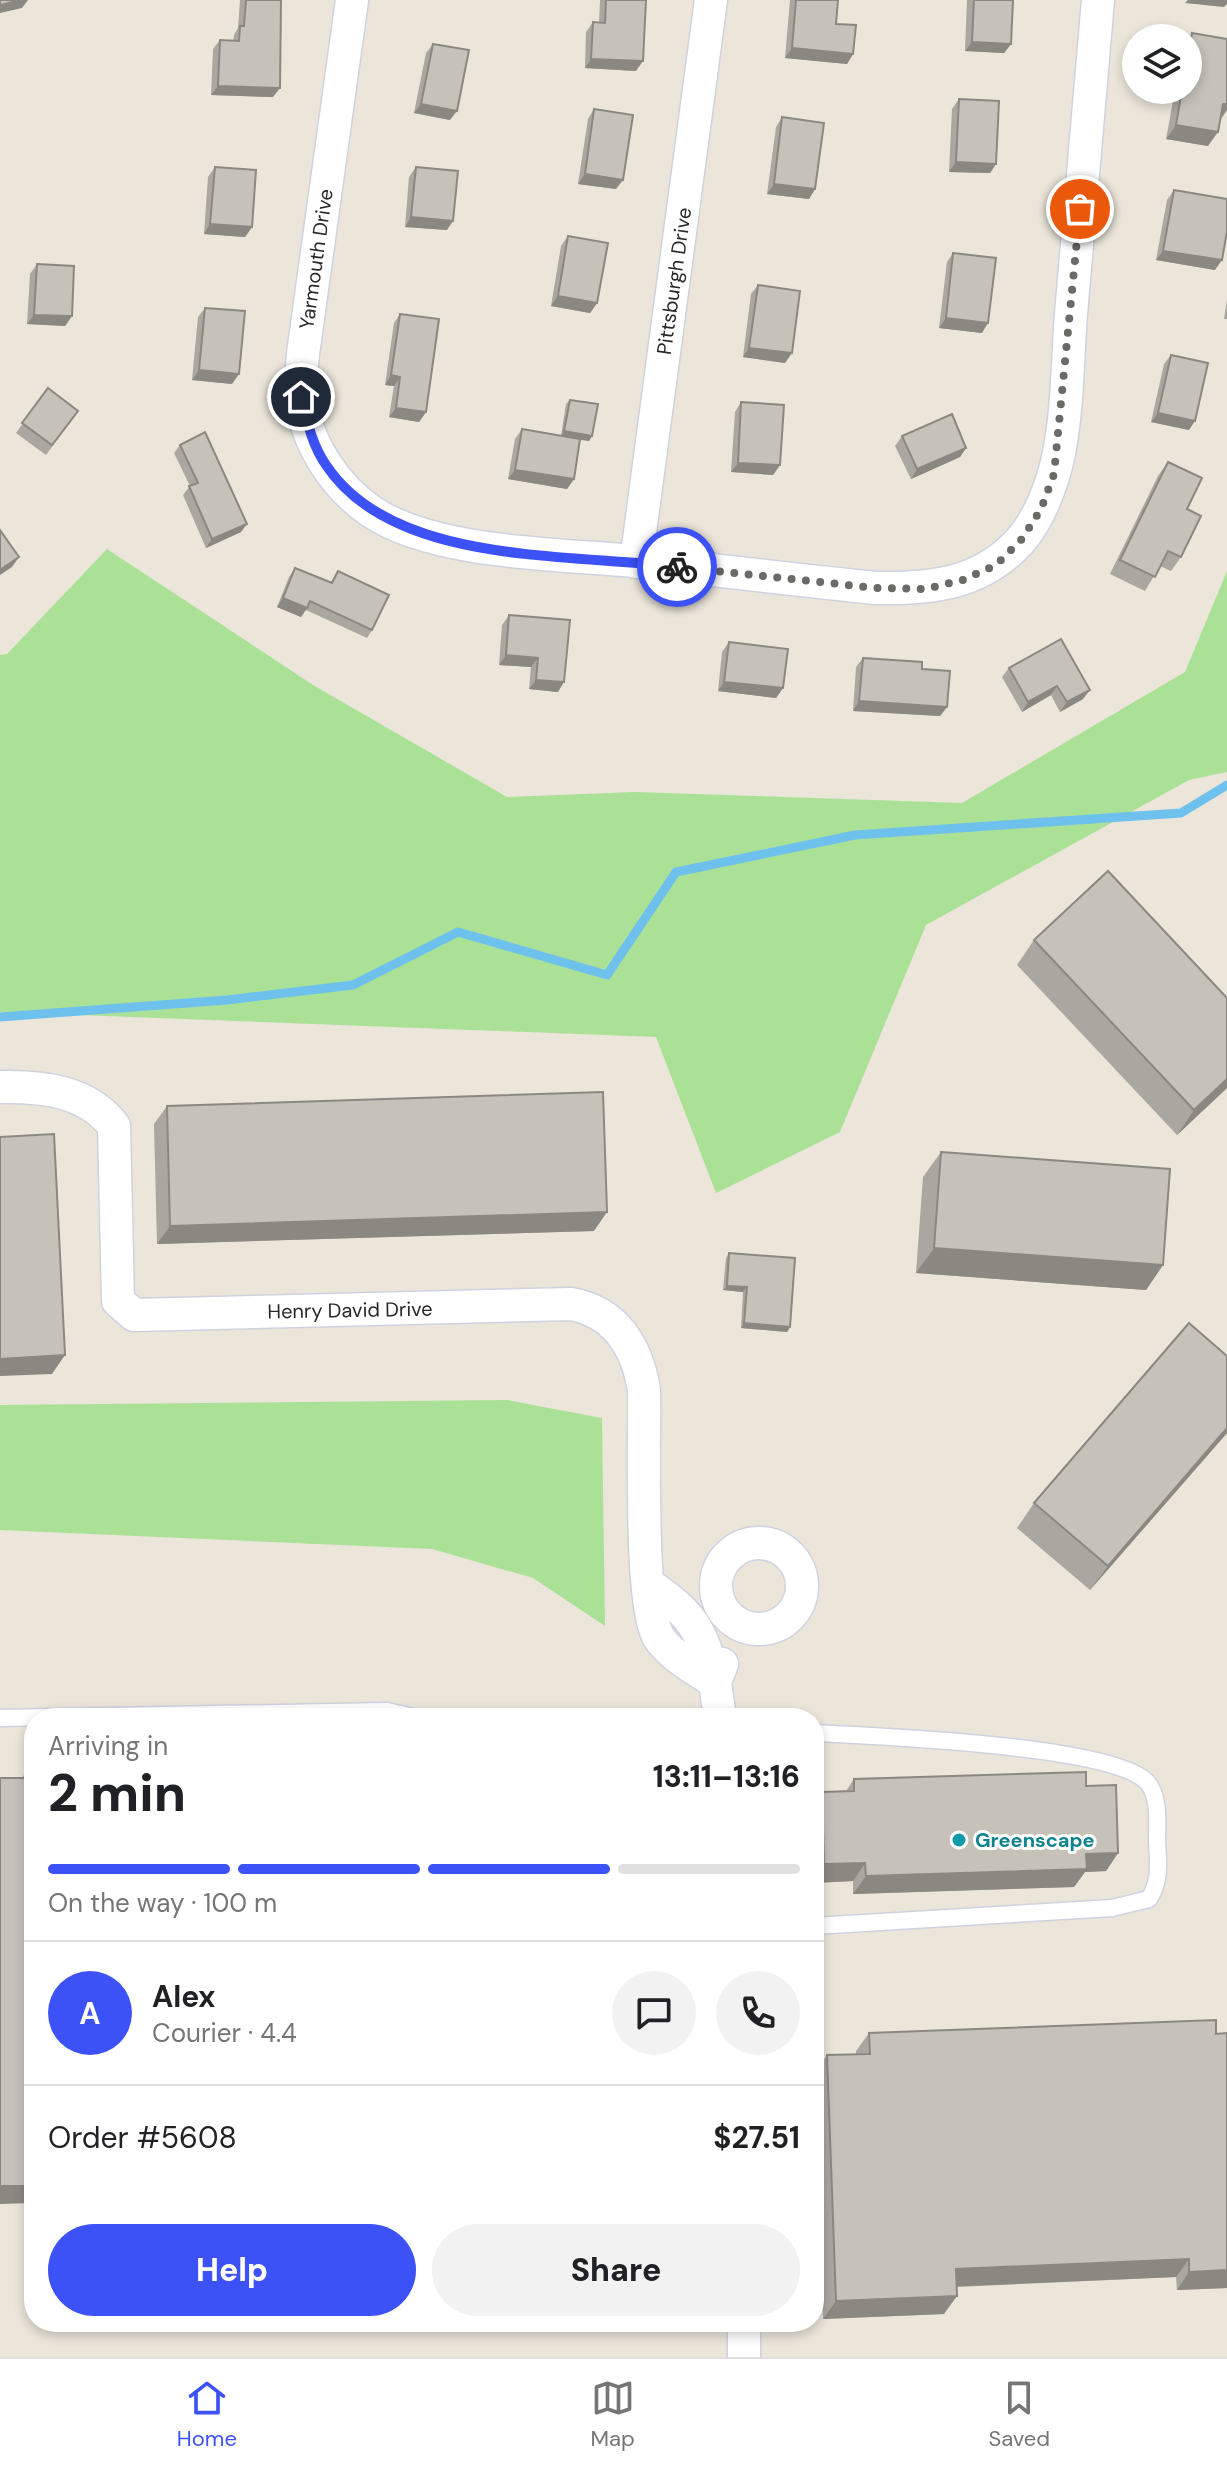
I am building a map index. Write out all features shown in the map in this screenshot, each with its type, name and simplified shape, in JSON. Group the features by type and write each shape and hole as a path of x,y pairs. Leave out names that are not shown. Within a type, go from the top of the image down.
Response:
{"street":[{"name":"Yarmouth Drive","path":"352,0 303,354 301,397 309,431 325,464 347,492 374,513 404,527 448,540 515,551 861,586 925,589 963,580 996,565 1022,539 1041,509 1054,474 1068,359 1098,0"},
{"name":"Pittsburgh Drive","path":"636,562 711,0"},
{"name":"Henry David Drive","path":"0,1087 43,1088 81,1099 100,1108 114,1126 118,1301 134,1315 571,1304 591,1308 613,1323 629,1341 640,1366 644,1390 649,1585 656,1633 668,1649 715,1682"},
{"path":"719,1708 715,1682 737,1623"},
{"path":"744,2332 744,2357"}],"lane":[{"path":"0,1718 24,1718"},
{"path":"824,1734 909,1738 1089,1757 1136,1771 1151,1785 1157,1805 1158,1885 1149,1899 1112,1908 824,1925"}],"green space":[{"path":"107,549 313,685 507,797 634,792 962,803 1185,672 1227,571 1227,772 1189,780 926,925 840,1132 716,1193 656,1037 0,1012 0,655 7,654"},
{"path":"507,1400 602,1418 605,1626 533,1578 432,1549 0,1530 0,1405"}],"building":[{"path":"0,0 21,0 0,5"},
{"path":"246,0 281,0 280,88 218,86 220,40 239,41 240,26 244,26"},
{"path":"606,0 646,0 643,61 591,59 593,22 605,23"},
{"path":"796,0 838,0 836,24 856,25 853,54 792,48"},
{"path":"974,0 1013,0 1011,44 972,42"},
{"path":"1202,35 1227,39 1227,104 1223,104 1218,132 1176,125 1180,104 1202,104"},
{"path":"433,44 469,50 457,111 421,104"},
{"path":"959,99 999,101 996,164 956,162"},
{"path":"594,109 633,115 623,180 585,174"},
{"path":"782,117 824,123 815,189 774,184"},
{"path":"215,167 256,170 252,227 210,224"},
{"path":"416,167 458,171 453,221 411,217"},
{"path":"1174,190 1227,199 1227,231 1222,260 1163,251"},
{"path":"568,236 608,243 597,303 558,296"},
{"path":"953,253 996,258 988,323 946,318"},
{"path":"37,264 74,266 72,316 34,315"},
{"path":"758,285 800,291 792,353 749,348"},
{"path":"205,308 245,311 239,374 199,370"},
{"path":"400,314 439,319 426,412 396,408 400,377 391,375"},
{"path":"1171,355 1208,363 1195,421 1158,413"},
{"path":"48,388 78,411 52,445 22,423"},
{"path":"570,400 598,404 592,436 564,431"},
{"path":"741,402 784,405 780,465 738,463"},
{"path":"952,414 966,448 917,469 902,436"},
{"path":"522,429 580,439 574,479 515,470"},
{"path":"205,432 247,524 212,539 189,486 198,483 180,445"},
{"path":"1168,462 1202,478 1187,509 1201,516 1181,557 1168,551 1155,577 1120,560"},
{"path":"0,530 19,557 0,570"},
{"path":"295,568 332,583 338,571 389,595 372,630 310,601 307,608 283,598"},
{"path":"509,615 570,620 564,682 536,680 538,658 506,655"},
{"path":"1061,639 1090,690 1067,702 1057,686 1028,702 1009,668"},
{"path":"729,642 788,649 783,688 724,682"},
{"path":"863,658 922,662 922,669 950,671 947,707 859,701"},
{"path":"1108,871 1227,998 1227,1079 1194,1110 1034,940"},
{"path":"603,1092 607,1212 170,1226 167,1106"},
{"path":"54,1134 65,1355 0,1359 0,1137"},
{"path":"941,1152 1170,1169 1163,1265 934,1248"},
{"path":"729,1253 795,1258 790,1327 744,1323 747,1287 727,1286"},
{"path":"1189,1323 1227,1356 1227,1428 1108,1566 1034,1503"},
{"name":"Greenscape","path":"1086,1772 1086,1786 1116,1785 1118,1853 1086,1854 1087,1869 866,1876 865,1863 824,1864 824,1792 854,1791 854,1779"},
{"path":"0,1778 24,1778 24,2186 0,2186"},
{"path":"1216,2020 1216,2034 1227,2033 1227,2270 1189,2272 1189,2259 956,2269 957,2296 836,2301 827,2055 870,2054 869,2033"}],"waterway":[{"path":"0,1017 227,1000 353,985 458,932 607,975 676,872 855,835 1181,813 1227,785"}],"way so far":[{"path":"677,567 876,588 925,589 963,580 996,565 1022,539 1041,509 1054,474 1068,359 1080,209"}],"place":[{"name":"Greenscape","path":"959,1840"}],"route":[{"path":"301,397 309,431 325,464 347,492 374,513 404,527 448,540 515,551 677,567"}]}
